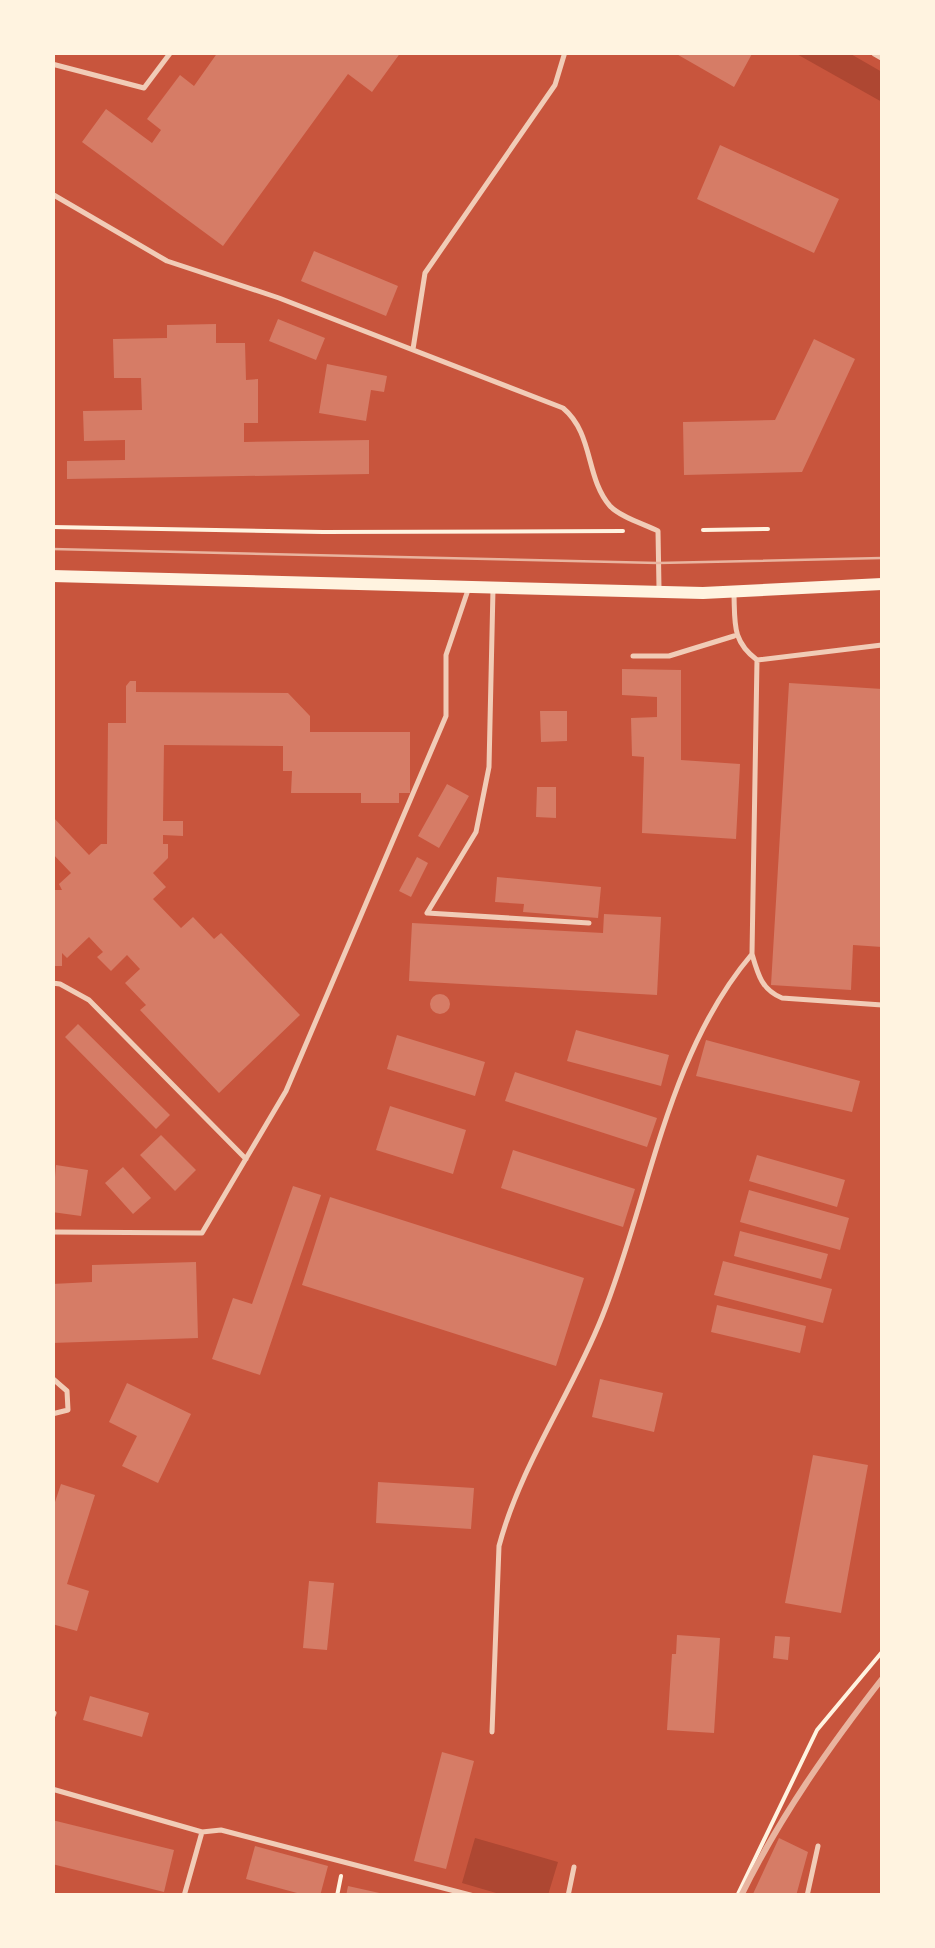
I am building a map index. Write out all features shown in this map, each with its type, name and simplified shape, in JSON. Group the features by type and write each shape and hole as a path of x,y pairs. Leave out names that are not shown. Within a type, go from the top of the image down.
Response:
{"main road":[{"path":"52,576 734,592 882,584"}],"street":[{"path":"876,52 882,56"}],"lane":[{"path":"52,64 144,88 171,52"},
{"path":"413,348 425,273 554,85 565,52"},
{"path":"52,194 168,261 279,298 563,408 577,420 600,490 612,508 658,531 659,591"},
{"path":"52,1232 202,1233 286,1091 446,716 446,655 470,584"},
{"path":"492,585 489,767 476,832 427,913 589,923"},
{"path":"734,592 734,636 757,660 882,645"},
{"path":"633,656 669,656 734,636"},
{"path":"757,660 752,954 761,982 771,994 782,998 882,1005"},
{"path":"492,1732 499,1546 506,1523 517,1492 603,1316 660,1134 703,1031 729,982 752,954"},
{"path":"52,983 89,1000 246,1159"},
{"path":"52,1378 66,1391 68,1410 52,1414"},
{"path":"52,1790 202,1832 221,1830 474,1896"},
{"path":"196,1896 185,1894 202,1832"},
{"path":"807,1896 818,1846"},
{"path":"568,1896 574,1867"}],"path":[{"path":"52,526 323,532 658,531"},
{"path":"703,530 768,529"},
{"path":"738,1896 817,1730 882,1652"},
{"path":"336,1896 344,1861"}],"shaded area":[{"path":"795,53 849,53 882,72 882,102"},
{"path":"475,1838 558,1862 548,1895 503,1895 462,1883"}],"building":[{"path":"218,52 401,52 372,92 348,74 223,246 82,142 106,109 152,143 161,130 147,119 180,75 194,86"},
{"path":"673,52 753,52 734,87"},
{"path":"720,145 839,199 814,253 697,199"},
{"path":"314,251 398,286 386,316 301,281"},
{"path":"278,319 325,338 316,360 269,341"},
{"path":"216,324 216,343 245,343 246,380 258,379 258,423 244,423 244,442 369,440 369,474 67,479 67,461 125,460 125,440 84,441 83,411 142,410 141,378 114,378 113,339 167,338 167,325"},
{"path":"814,339 855,359 802,472 684,475 683,422 775,420"},
{"path":"327,364 387,376 384,392 371,390 366,421 319,413"},
{"path":"622,669 681,670 681,760 740,764 736,839 642,833 644,757 632,756 631,718 657,717 657,697 622,695"},
{"path":"136,681 136,692 288,693 310,716 310,732 410,732 410,793 399,793 399,803 361,803 361,793 291,793 292,771 283,771 283,746 164,745 163,821 183,821 183,836 163,835 168,858 153,873 166,887 153,899 181,928 193,917 214,939 221,933 300,1015 219,1093 140,1010 146,1005 125,983 140,969 127,955 111,971 97,957 103,952 89,937 67,958 62,953 62,966 52,966 52,890 62,890 59,884 71,873 52,853 52,816 89,855 101,844 107,844 108,723 126,723 126,686"},
{"path":"789,683 882,689 882,947 853,945 851,990 771,985"},
{"path":"540,711 567,711 567,741 541,742"},
{"path":"447,784 469,796 439,848 418,836"},
{"path":"537,787 556,787 556,818 536,817"},
{"path":"417,857 428,863 411,897 399,891"},
{"path":"497,877 601,887 598,918 523,912 524,904 495,902"},
{"path":"604,914 661,917 657,995 409,981 412,923 603,933"},
{"path":"440,994 450,1004 440,1014 430,1004"},
{"path":"78,1024 170,1115 156,1129 65,1037"},
{"path":"576,1030 669,1055 661,1086 567,1061"},
{"path":"397,1035 485,1062 475,1096 387,1069"},
{"path":"706,1040 860,1081 852,1112 696,1076"},
{"path":"515,1072 657,1118 647,1147 505,1101"},
{"path":"390,1106 466,1130 453,1174 376,1150"},
{"path":"161,1135 196,1170 175,1191 140,1155"},
{"path":"513,1150 635,1189 623,1227 501,1188"},
{"path":"757,1155 845,1180 837,1207 749,1181"},
{"path":"56,1165 88,1170 81,1216 52,1212"},
{"path":"123,1167 151,1198 133,1214 105,1183"},
{"path":"293,1186 321,1195 260,1375 212,1359 233,1298 252,1304"},
{"path":"749,1190 849,1218 840,1250 740,1222"},
{"path":"330,1197 584,1278 556,1366 302,1285"},
{"path":"740,1231 828,1254 821,1279 734,1256"},
{"path":"723,1261 832,1289 823,1323 714,1295"},
{"path":"196,1262 198,1338 52,1343 52,1284 92,1282 92,1265"},
{"path":"717,1305 806,1326 800,1353 711,1332"},
{"path":"600,1379 663,1393 654,1432 592,1417"},
{"path":"127,1383 191,1414 158,1483 122,1466 137,1436 109,1422"},
{"path":"813,1455 868,1465 841,1613 785,1603"},
{"path":"378,1482 474,1488 471,1529 376,1523"},
{"path":"61,1484 95,1495 67,1584 89,1591 77,1631 52,1624 52,1511"},
{"path":"309,1581 334,1583 327,1650 303,1648"},
{"path":"677,1635 720,1638 714,1733 667,1730"},
{"path":"775,1636 790,1637 788,1660 773,1658"},
{"path":"90,1696 149,1713 142,1737 83,1720"},
{"path":"442,1752 474,1761 446,1869 414,1861"},
{"path":"52,1820 174,1850 164,1892 52,1864"},
{"path":"779,1838 808,1852 796,1896 752,1896"},
{"path":"255,1846 328,1866 320,1896 246,1879"},
{"path":"348,1886 384,1894 384,1896 346,1896"}],"tram line":[{"path":"52,549 658,563 882,558"}],"railway":[{"path":"741,1896 806,1784 882,1679"}]}
